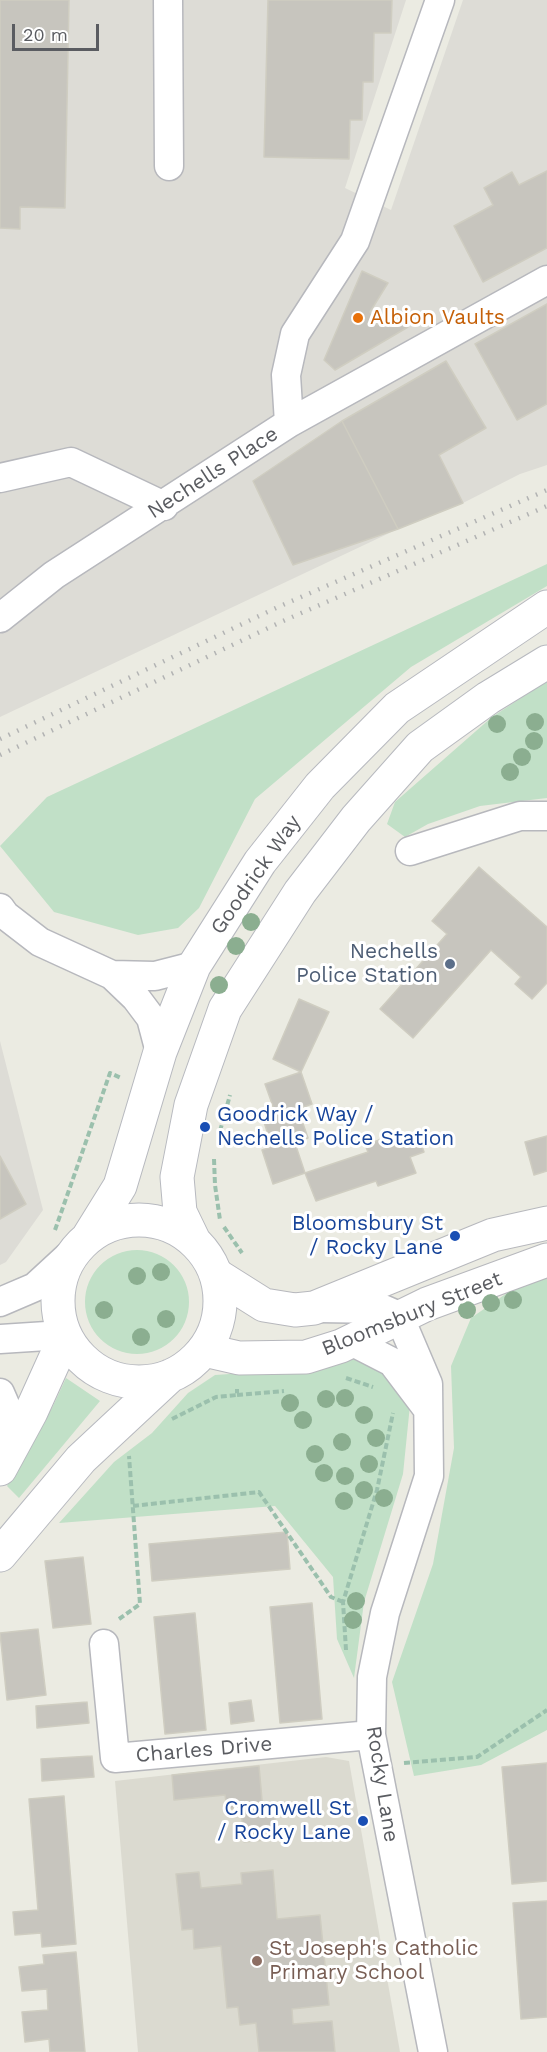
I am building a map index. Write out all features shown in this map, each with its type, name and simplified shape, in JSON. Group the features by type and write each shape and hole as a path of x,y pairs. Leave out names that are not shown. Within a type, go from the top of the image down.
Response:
{"main road":[{"name":"Goodrick Way","path":"71,1242 120,1186 160,1052 194,966 260,862 320,786 397,708 547,607"},
{"path":"0,1555 81,1459 170,1376 191,1364 204,1350 218,1323 220,1299 218,1276 195,1241 180,1212 177,1177 191,1105 225,1009 300,892 356,819 420,747 488,698 547,662"},
{"path":"170,1376 147,1382 124,1381 102,1374 83,1360 63,1337 57,1297 71,1242 109,1224 131,1219 154,1220 176,1228 195,1241"},
{"name":"Bloomsbury Street","path":"218,1276 264,1305 295,1311 314,1308 493,1235 547,1223"},
{"name":"Bloomsbury Street","path":"204,1350 239,1358 306,1357 351,1341 399,1316 547,1260"},
{"path":"7,1457 63,1337"}],"street":[{"path":"168,0 169,166"},
{"name":"Nechells Place","path":"0,618 54,575 164,506 289,423 286,375 295,334 355,241 440,0"},
{"path":"289,423 547,280"},
{"path":"0,478 71,462 164,506"},
{"path":"410,851 520,816 547,816"},
{"path":"0,908 5,915 40,942 112,975 151,1018 160,1052"},
{"path":"112,975 155,976 194,966"},
{"path":"0,1302 35,1287 71,1242"},
{"path":"314,1308 383,1309 399,1316"},
{"name":"Rocky Lane","path":"399,1316 428,1384 429,1476 384,1612 372,1677 371,1735 433,2052"},
{"path":"0,1339 63,1337"},
{"path":"351,1341 392,1362 429,1412"},
{"path":"0,1393 7,1409 7,1457"},
{"name":"Charles Drive","path":"104,1644 116,1758 371,1735"}],"path":[{"path":"71,1242 110,1073"},
{"path":"342,1377 374,1387 382,1393"},
{"path":"237,1395 293,1390"},
{"path":"346,1654 343,1602 377,1490 394,1416 392,1407"},
{"path":"104,1644 119,1619 140,1604 128,1446"},
{"path":"133,1506 259,1492 331,1597 343,1602"},
{"path":"376,1766 477,1756 547,1710"}],"shaded area":[{"path":"0,0 406,0 345,188 391,210 463,0 547,0 547,465 520,474 463,503 398,529 0,717"},
{"path":"0,1041 43,1210 6,1262 0,1265"},
{"name":"St Joseph's Catholic Primary School","path":"326,1757 349,1761 400,2052 138,2052 115,1781"}],"green space":[{"path":"547,564 547,586 411,667 255,799 199,908 178,928 138,935 54,912 0,846 47,797"},
{"path":"547,681 547,798 480,806 428,824 405,837 387,824 395,802 492,717"},
{"path":"137,1250 157,1254 174,1265 185,1282 189,1302 185,1322 174,1339 157,1350 137,1354 117,1350 100,1339 89,1322 85,1302 89,1282 100,1265 117,1254"},
{"path":"547,1276 547,1730 481,1765 414,1776 392,1682 433,1564 454,1448 451,1366 471,1318 507,1293"},
{"path":"344,1356 386,1371 410,1405 403,1474 364,1602 354,1678 337,1639 333,1577 275,1506 59,1523 114,1462 152,1433 188,1393 215,1375 274,1371"},
{"path":"66,1378 100,1401 19,1498 7,1486 52,1408"}],"building":[{"path":"0,0 69,0 65,208 20,207 20,229 0,228"},
{"path":"268,0 392,0 391,33 374,33 373,82 363,82 362,120 350,120 349,159 264,157"},
{"path":"547,171 547,248 483,282 454,226 493,205 484,188 512,172 519,185"},
{"name":"Albion Vaults","path":"362,271 388,283 370,312 377,325 397,312 408,327 335,370 324,360"},
{"path":"547,304 547,404 517,420 475,344"},
{"path":"446,361 486,428 439,455 463,503 398,529 342,421"},
{"path":"342,421 398,529 293,565 253,481"},
{"name":"Nechells Police Station","path":"479,867 547,927 547,983 532,999 515,984 521,977 491,950 413,1038 380,1009 447,934 432,921"},
{"path":"299,999 329,1012 301,1072 273,1059"},
{"path":"301,1072 312,1104 298,1109 308,1138 295,1143 305,1173 273,1184 262,1150 272,1147 263,1119 276,1115 265,1084"},
{"path":"399,1133 402,1140 418,1135 424,1152 410,1157 416,1173 378,1186 376,1181 316,1201 305,1173 368,1152 365,1145"},
{"path":"547,1136 547,1171 534,1175 525,1142"},
{"path":"0,1156 26,1204 0,1219"},
{"path":"287,1532 290,1569 152,1581 149,1544"},
{"path":"83,1557 91,1624 53,1628 45,1561"},
{"path":"312,1603 322,1719 280,1723 270,1607"},
{"path":"195,1613 206,1730 165,1734 154,1617"},
{"path":"38,1629 46,1695 7,1700 0,1633"},
{"path":"251,1700 254,1721 231,1724 229,1703"},
{"path":"87,1702 89,1723 37,1728 36,1706"},
{"path":"92,1756 94,1777 42,1781 41,1759"},
{"path":"547,1763 547,1881 512,1884 502,1767"},
{"path":"259,1766 263,1811 274,1810 277,1839 244,1842 241,1808 227,1809 225,1795 174,1800 172,1775"},
{"path":"64,1796 76,1944 42,1947 41,1933 15,1935 13,1912 38,1910 29,1799"},
{"path":"273,1870 277,1919 320,1915 329,2005 292,2009 293,2024 332,2021 335,2052 259,2052 256,2023 240,2025 238,2007 227,2008 221,1946 194,1949 193,1929 182,1930 176,1874 199,1872 201,1888 242,1884 241,1873"},
{"path":"547,1901 547,2017 521,2019 513,1903"},
{"path":"76,1952 85,2052 50,2052 49,2039 25,2042 22,2012 48,2010 47,1989 22,1991 19,1967 44,1964 43,1955"}],"railway":[{"path":"0,739 278,607 547,490"},
{"path":"0,755 283,621 547,506"}],"place":[{"name":"Albion Vaults","path":"358,318"},
{"name":"Nechells Police Station","path":"450,964"},
{"name":"Goodrick Way / Nechells Police Station","path":"205,1127"},
{"name":"Bloomsbury St / Rocky Lane","path":"455,1236"},
{"name":"Cromwell St / Rocky Lane","path":"363,1821"},
{"name":"St Joseph's Catholic Primary School","path":"257,1961"}]}
